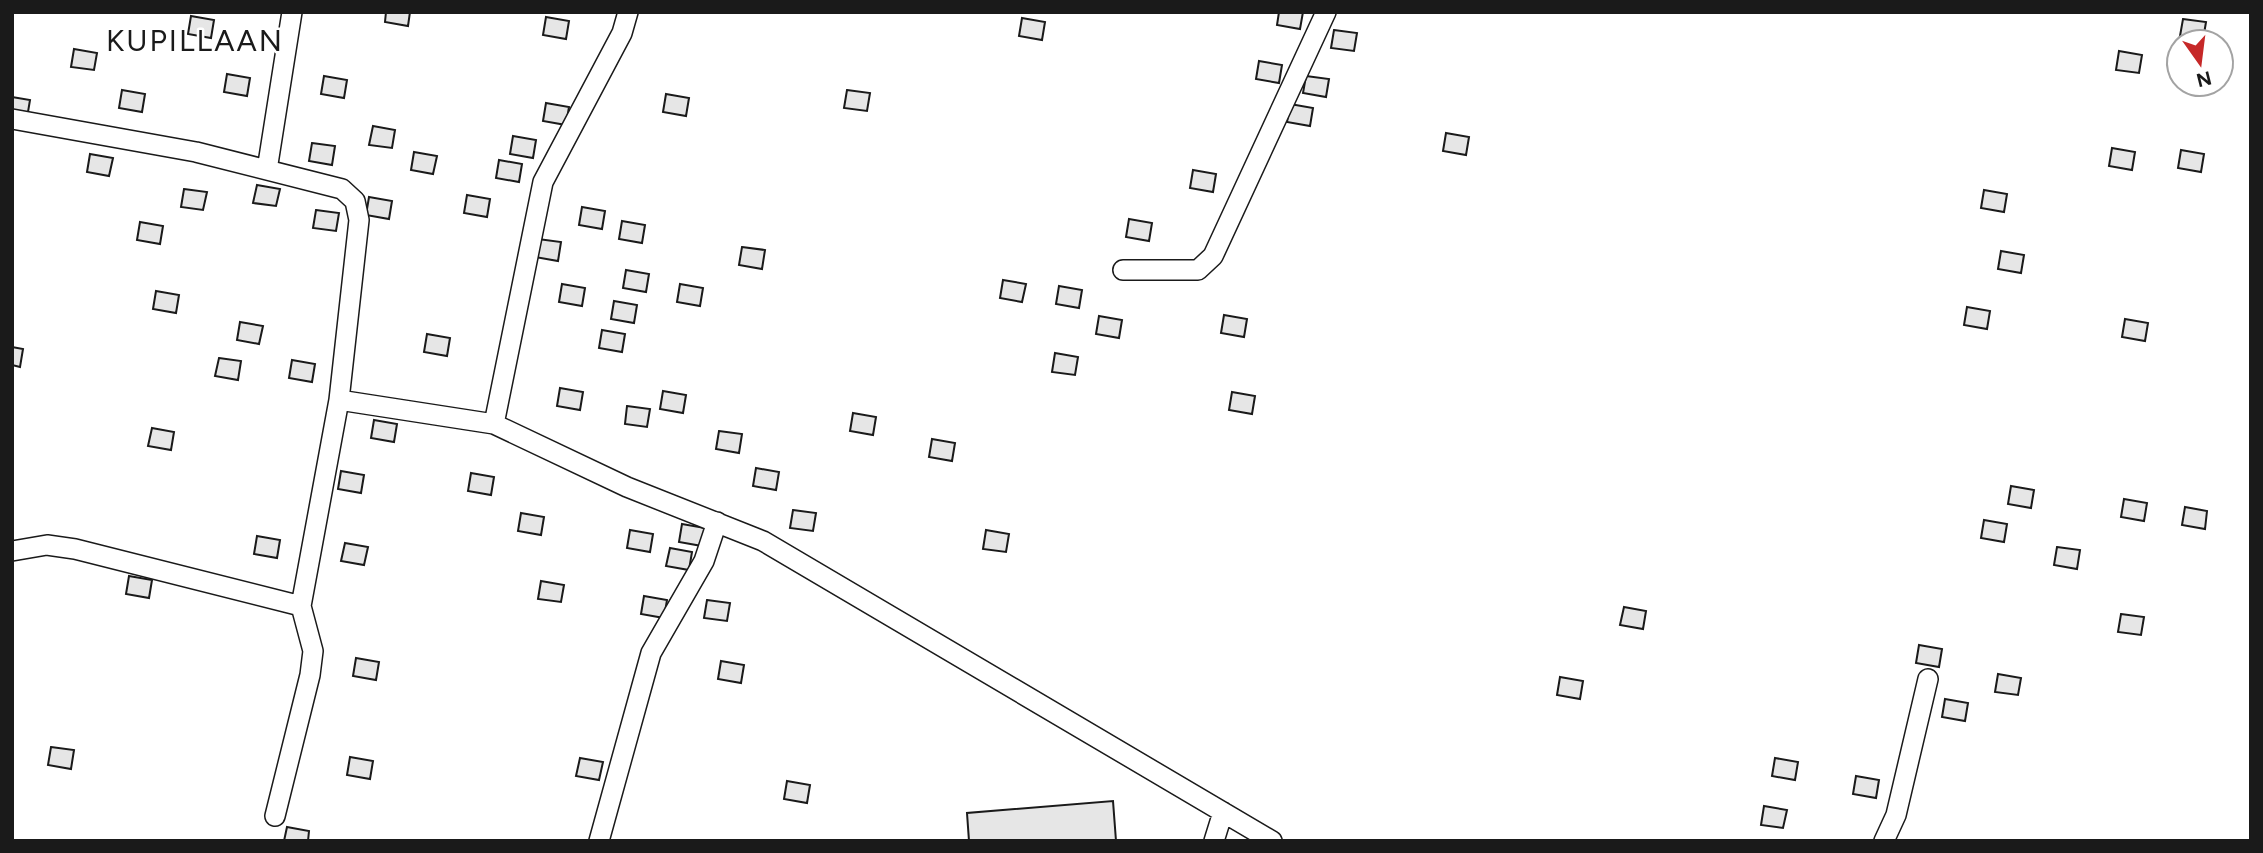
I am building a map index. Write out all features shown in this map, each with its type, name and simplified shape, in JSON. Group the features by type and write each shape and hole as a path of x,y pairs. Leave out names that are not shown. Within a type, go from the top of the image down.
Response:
{"street":[{"path":"267,170 292,12"},
{"path":"494,424 543,182 622,33 628,12"},
{"path":"1123,270 1198,270 1213,256 1326,12"},
{"path":"12,119 196,152 342,188 355,201 359,220 339,400 301,606 313,651 310,675 275,816"},
{"path":"339,400 494,424 627,487 763,541 1272,841"},
{"path":"599,841 651,653 704,562 717,522"},
{"path":"12,551 47,545 75,550 301,606"},
{"path":"1884,841 1896,815 1928,679"},
{"path":"1214,841 1223,812"}],"building":[{"path":"386,12 410,12 408,26 385,22"},
{"path":"1279,12 1303,12 1300,29 1277,25"},
{"path":"191,16 214,20 211,38 188,34"},
{"path":"546,17 569,21 566,39 543,35"},
{"path":"1022,18 1045,22 1042,40 1019,36"},
{"path":"2183,19 2206,22 2205,28 2181,28"},
{"path":"1334,30 1357,33 1354,51 1331,48"},
{"path":"74,49 97,53 94,70 71,67"},
{"path":"2119,51 2142,55 2139,73 2116,70"},
{"path":"1259,61 1282,65 1279,83 1256,79"},
{"path":"227,74 250,78 247,96 224,92"},
{"path":"324,76 347,80 344,98 321,94"},
{"path":"1306,76 1329,79 1326,97 1303,93"},
{"path":"122,90 145,94 142,112 119,108"},
{"path":"847,90 870,93 867,111 844,108"},
{"path":"666,94 689,98 686,116 663,112"},
{"path":"12,97 30,100 27,118 12,116"},
{"path":"546,103 569,107 566,125 543,121"},
{"path":"1290,104 1313,108 1310,126 1287,122"},
{"path":"373,126 395,130 392,148 369,145"},
{"path":"1446,133 1469,137 1466,155 1443,151"},
{"path":"513,136 536,140 533,158 510,154"},
{"path":"312,143 335,146 332,165 309,161"},
{"path":"2112,148 2135,152 2132,170 2109,166"},
{"path":"2181,150 2204,154 2201,172 2178,168"},
{"path":"414,152 437,156 433,174 411,170"},
{"path":"90,154 113,158 109,176 87,172"},
{"path":"499,160 522,164 519,182 496,178"},
{"path":"1193,170 1216,174 1213,192 1190,188"},
{"path":"257,185 280,189 276,206 253,203"},
{"path":"184,189 207,192 203,210 181,207"},
{"path":"1984,190 2007,194 2004,212 1981,208"},
{"path":"467,195 490,199 487,217 464,213"},
{"path":"369,197 392,201 389,219 366,215"},
{"path":"582,207 605,211 602,229 579,225"},
{"path":"316,210 339,213 336,231 313,228"},
{"path":"1129,219 1152,223 1149,241 1126,237"},
{"path":"622,221 645,225 642,243 619,239"},
{"path":"140,222 163,226 160,244 137,240"},
{"path":"538,239 561,242 558,261 535,257"},
{"path":"742,247 765,250 762,269 739,265"},
{"path":"2001,251 2024,255 2021,273 1998,269"},
{"path":"626,270 649,274 646,292 623,288"},
{"path":"1003,280 1026,284 1022,302 1000,298"},
{"path":"562,284 585,288 582,306 559,302"},
{"path":"680,284 703,288 700,306 677,302"},
{"path":"1059,286 1082,290 1079,308 1056,304"},
{"path":"156,291 179,295 176,313 153,309"},
{"path":"614,301 637,305 634,323 611,319"},
{"path":"1967,307 1990,311 1987,329 1964,325"},
{"path":"1224,315 1247,319 1244,337 1221,333"},
{"path":"1099,316 1122,320 1119,338 1096,334"},
{"path":"2125,319 2148,323 2145,341 2122,337"},
{"path":"240,322 263,326 259,344 237,340"},
{"path":"602,330 625,334 622,352 599,348"},
{"path":"427,334 450,338 447,356 424,352"},
{"path":"12,347 23,349 20,367 12,365"},
{"path":"1055,353 1078,357 1075,375 1052,372"},
{"path":"219,358 241,361 238,380 215,376"},
{"path":"292,360 315,364 312,382 289,378"},
{"path":"560,388 583,392 580,410 557,406"},
{"path":"663,391 686,395 683,413 660,409"},
{"path":"1232,392 1255,396 1252,414 1229,410"},
{"path":"627,406 650,409 647,427 625,424"},
{"path":"853,413 876,417 873,435 850,431"},
{"path":"374,420 397,424 394,442 371,438"},
{"path":"152,428 174,432 171,450 148,446"},
{"path":"719,431 742,434 739,453 716,449"},
{"path":"932,439 955,443 952,461 929,457"},
{"path":"756,468 779,472 776,490 753,486"},
{"path":"341,471 364,475 361,493 338,489"},
{"path":"471,473 494,477 491,495 468,491"},
{"path":"2011,486 2034,490 2031,508 2008,504"},
{"path":"2124,499 2147,503 2144,521 2121,517"},
{"path":"2185,507 2207,511 2205,529 2182,525"},
{"path":"793,510 816,513 813,531 790,528"},
{"path":"521,513 544,517 541,535 518,531"},
{"path":"1984,520 2007,524 2004,542 1981,538"},
{"path":"682,524 705,528 702,546 679,542"},
{"path":"630,530 653,534 650,552 627,548"},
{"path":"986,530 1009,534 1006,552 983,549"},
{"path":"257,536 280,540 277,558 254,554"},
{"path":"345,543 368,547 364,565 341,561"},
{"path":"2057,547 2080,550 2077,569 2054,565"},
{"path":"670,548 692,552 689,570 666,566"},
{"path":"129,576 152,580 149,598 126,594"},
{"path":"541,581 564,585 561,602 538,599"},
{"path":"644,596 667,600 664,618 641,614"},
{"path":"707,600 730,603 727,621 704,618"},
{"path":"1624,607 1646,611 1643,629 1620,625"},
{"path":"2121,614 2144,617 2141,635 2118,632"},
{"path":"1919,645 1942,649 1939,667 1916,663"},
{"path":"356,658 379,662 376,680 353,676"},
{"path":"721,661 744,665 741,683 718,679"},
{"path":"1998,674 2021,678 2018,695 1995,692"},
{"path":"1560,677 1583,681 1580,699 1557,695"},
{"path":"1945,699 1968,703 1965,721 1942,717"},
{"path":"51,747 74,750 71,769 48,765"},
{"path":"350,757 373,761 370,779 347,775"},
{"path":"580,758 603,762 599,780 576,776"},
{"path":"1775,758 1798,762 1795,780 1772,776"},
{"path":"1856,776 1879,780 1876,798 1853,794"},
{"path":"787,781 810,785 807,803 784,799"},
{"path":"1113,801 1116,841 969,841 967,813"},
{"path":"1764,806 1787,810 1783,828 1761,825"},
{"path":"287,827 309,831 308,841 284,841"}],"district":[{"name":"KUPILLAAN","path":"195,41"}]}
